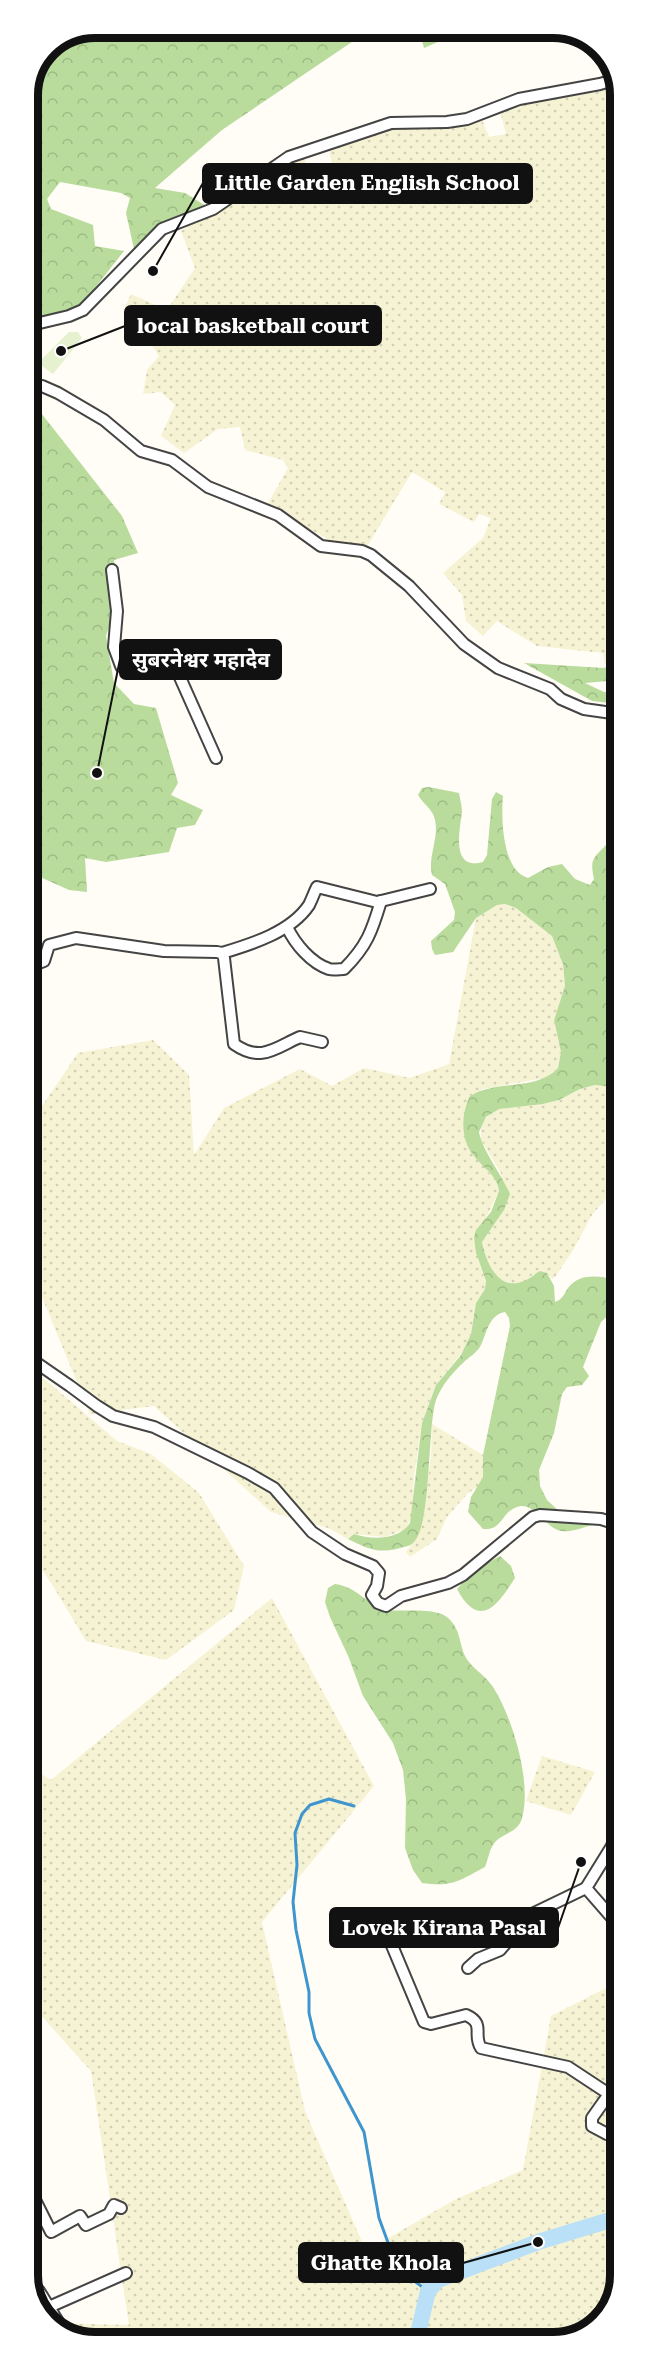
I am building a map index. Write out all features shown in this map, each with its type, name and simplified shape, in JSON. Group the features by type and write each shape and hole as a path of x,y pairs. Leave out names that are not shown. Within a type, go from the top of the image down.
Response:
{"street":[{"path":"38,323 83,310 162,229 213,209 289,157 391,123 447,122 467,119 519,99 607,82"},
{"path":"38,386 58,393 104,420 141,452 172,460 208,487 278,515 321,546 362,551 371,555 409,586 464,644 498,669 550,690 561,699 584,709 610,713"},
{"path":"112,570 117,611 114,647 121,666 161,655 170,655 216,758"},
{"path":"38,963 44,961 49,945 76,938 164,951 222,953 287,927 309,905 317,887 377,902 430,889"},
{"path":"287,927 292,938 307,956 329,969 344,969 361,952 374,924 381,901"},
{"path":"222,953 228,982 229,1013 234,1044 244,1051 255,1054 280,1048 300,1037 321,1042"},
{"path":"38,1364 113,1416 154,1427 274,1488 312,1532 345,1554 373,1566 378,1572 377,1586 372,1595 378,1603 386,1606 401,1596 448,1583 463,1575 533,1517 540,1515 602,1519 610,1522"},
{"path":"468,1968 478,1959 500,1950 530,1915 586,1888 610,1849"},
{"path":"586,1888 610,1916"},
{"path":"388,1936 424,2022 431,2024 466,2015 476,2020 478,2042 481,2048 532,2061 557,2064 579,2073 609,2094 592,2118 592,2126 610,2134"},
{"path":"38,2206 51,2232 80,2216 86,2226 109,2214 114,2205 121,2208"},
{"path":"49,2307 126,2273"},
{"path":"41,2295 54,2315"}],"shaded area":[{"path":"608,86 610,95 610,662 605,664 603,653 537,646 497,621 483,636 466,621 462,595 443,573 483,538 491,518 479,514 474,522 439,504 445,492 412,472 368,545 331,541 267,505 288,468 283,460 245,450 240,427 218,429 184,453 161,436 175,405 161,392 143,394 147,370 159,356 149,341 153,331 125,307 131,294 167,310 195,268 181,231 303,155 312,179 334,173 328,145 381,129 481,117 489,137 506,134 500,111 530,100"},
{"path":"505,904 516,908 552,936 559,949 565,987 554,1020 561,1052 558,1068 545,1078 483,1089 470,1096 488,1172 494,1176 499,1191 486,1218 478,1260 486,1282 485,1289 476,1303 471,1334 465,1349 440,1379 422,1423 414,1477 412,1515 406,1529 385,1537 354,1534 348,1539 328,1528 271,1512 154,1406 90,1414 38,1287 38,1112 78,1053 153,1040 189,1075 194,1155 224,1108 300,1069 332,1086 364,1068 410,1078 449,1064 476,918 497,905"},
{"path":"595,1085 610,1087 610,1194 592,1215 555,1277 552,1279 547,1273 533,1274 527,1281 513,1284 499,1279 488,1265 482,1242 504,1210 501,1173 481,1140 481,1124 492,1112 499,1109 560,1100 580,1089"},
{"path":"38,1374 117,1441 151,1454 199,1493 244,1566 234,1610 166,1660 86,1641 38,1564"},
{"path":"432,1424 483,1455 483,1477 480,1485 467,1494 447,1517 437,1539 410,1557 406,1552 416,1538 424,1507 431,1458"},
{"path":"272,1598 374,1786 262,1922 305,2111 366,2251 456,2199 523,2170 551,2016 610,1986 610,2275 604,2301 593,2316 574,2328 552,2332 91,2332 64,2323 129,2325 91,2071 38,2012 38,1772 51,1780"},
{"path":"542,1756 595,1772 571,1815 526,1801"}],"green space":[{"path":"95,38 358,38 222,130 155,188 185,193 206,206 160,226 134,249 126,213 130,198 121,193 60,182 47,199 51,209 93,225 95,246 124,251 83,303 70,312 38,317 38,95 42,73 54,54 73,42"},
{"path":"421,38 447,38 424,48"},
{"path":"69,332 78,332 82,338 53,374 38,363"},
{"path":"38,409 122,516 138,553 114,560 118,598 106,636 114,683 134,704 156,708 178,783 171,795 203,810 195,825 177,828 169,852 106,862 85,858 87,892 69,890 38,876"},
{"path":"524,663 604,668 610,665 610,681 585,683 610,692 610,703 592,701"},
{"path":"429,787 459,793 462,812 459,847 461,855 473,863 483,862 487,855 492,799 496,792 503,796 503,830 508,855 519,873 528,878 548,867 562,864 575,879 590,885 594,879 593,860 606,845 610,846 610,1087 595,1085 543,1104 499,1109 486,1117 479,1132 484,1147 510,1194 504,1210 482,1242 490,1266 495,1273 500,1279 515,1283 526,1280 540,1271 547,1273 554,1286 555,1302 562,1298 568,1288 579,1279 592,1276 610,1279 610,1314 601,1322 583,1367 589,1376 582,1385 567,1387 562,1394 554,1433 539,1470 540,1486 547,1500 559,1511 598,1523 575,1530 561,1531 551,1526 531,1509 521,1506 510,1511 495,1527 483,1529 468,1512 471,1497 483,1477 483,1455 510,1326 505,1312 491,1321 480,1347 451,1375 436,1400 426,1498 419,1533 409,1546 379,1550 367,1548 348,1539 354,1534 377,1538 392,1536 405,1529 410,1523 422,1423 436,1385 461,1355 471,1334 476,1303 485,1289 486,1281 476,1253 474,1237 476,1230 491,1212 499,1191 493,1176 469,1150 466,1142 463,1127 467,1103 470,1096 481,1091 538,1080 558,1068 561,1052 554,1020 565,986 563,964 552,936 516,908 505,904 497,905 476,918 453,952 435,955 431,941 454,920 455,912 445,884 432,875 431,860 436,829 433,814 418,795 422,788"},
{"path":"500,1556 511,1566 515,1578 496,1604 481,1611 474,1609 465,1602 457,1589 473,1571"},
{"path":"335,1584 356,1592 371,1604 384,1610 426,1611 447,1617 456,1628 466,1657 493,1687 507,1716 514,1733 522,1769 524,1804 522,1818 517,1827 496,1841 490,1850 485,1867 462,1879 442,1884 422,1883 413,1870 405,1848 406,1799 403,1770 393,1743 363,1696 330,1617 325,1602 328,1588"}],"waterway":[{"path":"354,1806 329,1799 310,1805 302,1814 295,1833 297,1865 293,1902 296,1930 309,1992 309,2013 315,2039 364,2132 379,2218 390,2248 406,2275 428,2291"},
{"path":"418,2332 428,2291 438,2280 538,2242 610,2220"}],"place":[{"name":"Little Garden English School","path":"153,271"},
{"name":"local basketball court","path":"61,351"},
{"name":"सुबरनेश्वर महादेव","path":"97,773"},
{"name":"Lovek Kirana Pasal","path":"581,1862"},
{"name":"Ghatte Khola","path":"538,2242"}]}
